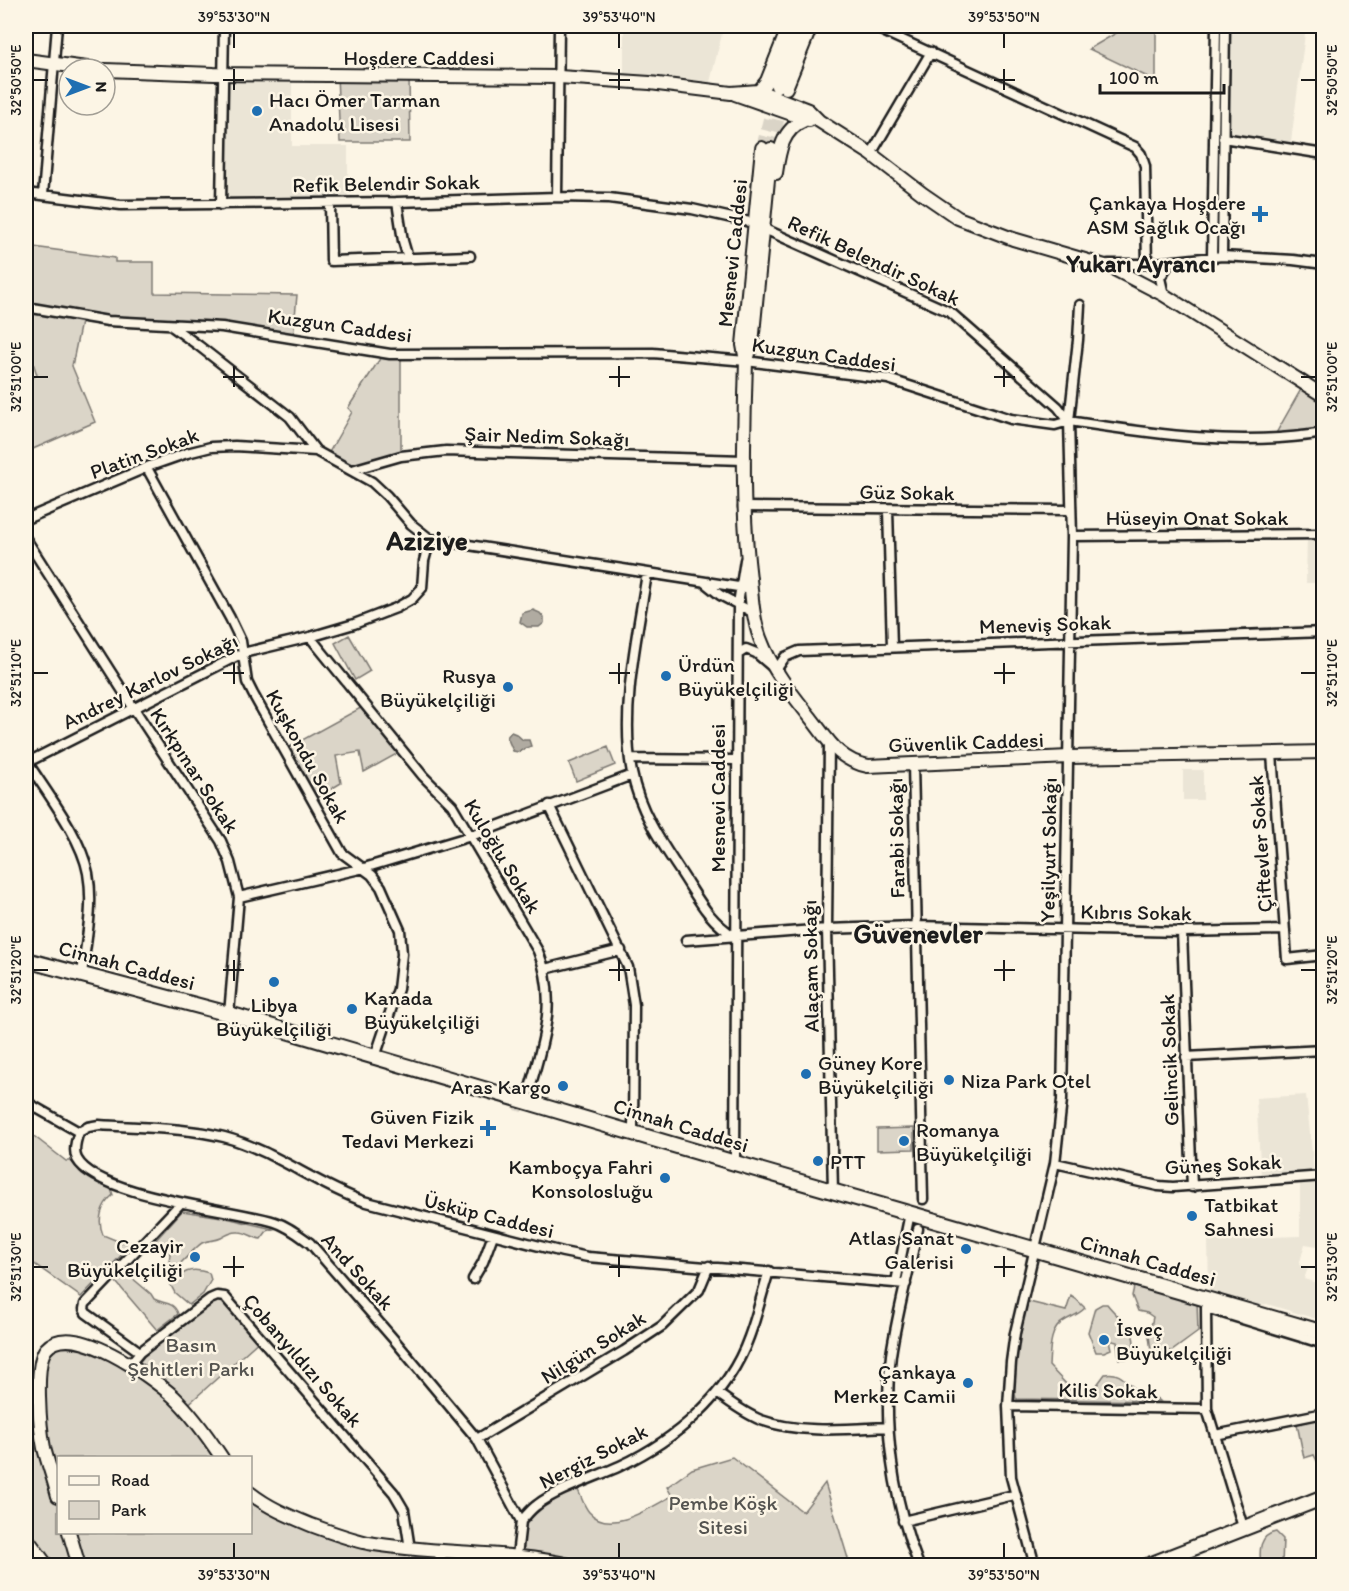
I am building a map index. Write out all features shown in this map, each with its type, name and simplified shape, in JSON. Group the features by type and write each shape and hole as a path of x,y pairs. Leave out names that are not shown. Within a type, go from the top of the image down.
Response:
{"main road":[{"path":"777,85 789,26"},
{"path":"777,85 801,26"},
{"path":"731,93 759,91 777,85 811,26"},
{"path":"26,60 57,64"},
{"name":"Hoşdere Caddesi","path":"117,71 223,75 559,77 650,83 731,93"},
{"path":"759,91 808,110 819,121 871,154 958,218 1013,239 1104,265 1164,295 1323,396"},
{"path":"731,93 805,120 819,121"},
{"path":"759,253 769,231 776,172 783,142 792,127 805,120"},
{"name":"Mesnevi Caddesi","path":"746,361 752,344 767,149 750,222 743,345 746,361 743,507 747,553"},
{"name":"Güvenlik Caddesi","path":"747,553 745,588 754,613 758,634 776,670 829,742 844,757 854,763 868,766 1069,757 1323,752"},
{"name":"Cinnah Caddesi","path":"26,960 229,1014 735,1163 1323,1332"},
{"path":"1249,1310 1265,1309 1323,1326"},
{"path":"57,1492 44,1446 39,1391 42,1356 52,1344 67,1341 93,1346 129,1364 174,1397 220,1456"},
{"path":"1247,1526 1270,1509 1323,1488"},
{"path":"252,1494 269,1507 329,1532 367,1543 411,1549 517,1556 574,1566"},
{"path":"1147,1566 1323,1497"},
{"path":"69,1534 79,1566"},
{"path":"26,1539 46,1566"}],"street":[{"path":"43,195 57,26"},
{"path":"221,205 224,26"},
{"path":"557,197 559,26"},
{"path":"872,26 931,51 1130,144 1139,151 1145,166 1147,264"},
{"path":"1212,257 1216,26"},
{"path":"1222,256 1225,26"},
{"path":"871,154 931,51"},
{"path":"1223,138 1323,154"},
{"name":"Refik Belendir Sokak","path":"26,193 121,205 397,202 557,197 634,200 692,209 750,222"},
{"path":"397,202 408,258"},
{"path":"330,203 331,261 470,256"},
{"name":"Refik Belendir Sokak","path":"769,231 950,312 1058,407 1069,421"},
{"path":"1104,265 1147,264 1222,256 1323,264"},
{"path":"1164,295 1160,278 1170,262"},
{"name":"Yeşilyurt Sokağı","path":"1035,1566 1014,1495 1008,1443 1008,1406 1015,1333 1054,1163 1062,1100 1072,536 1069,421 1080,305"},
{"name":"Kuzgun Caddesi","path":"26,307 108,321 222,327 390,354 653,352 746,361 888,379 1011,419 1055,424 1069,421 1167,436 1247,439 1323,433"},
{"path":"170,325 290,417 316,451 352,470 380,489 411,524 430,539 745,588"},
{"name":"Platin Sokak","path":"26,519 147,468 211,447 256,446 316,451"},
{"name":"Şair Nedim Sokağı","path":"352,470 401,456 446,451 744,460"},
{"name":"Kuşkondu Sokak","path":"147,468 231,618 243,653 247,682 311,801 342,853 364,868 381,887 393,910 400,930 402,954 398,989 375,1057"},
{"name":"Güz Sokak","path":"743,507 1071,510"},
{"path":"888,510 892,647"},
{"name":"Hüseyin Onat Sokak","path":"1072,536 1323,534"},
{"name":"Kırkpınar Sokak","path":"26,539 221,841 230,862 239,897 229,1014"},
{"name":"Andrey Karlov Sokağı","path":"26,762 243,653 310,637 379,615 412,599 422,588 424,561 430,539"},
{"path":"646,574 630,696 632,775 644,809 670,856 713,921 736,937"},
{"path":"705,583 754,613"},
{"name":"Mesnevi Caddesi","path":"735,1163 738,604 745,588"},
{"name":"Meneviş Sokak","path":"776,670 785,657 799,651 1323,633"},
{"name":"Kuloğlu Sokak","path":"310,637 423,776 452,805 528,931 545,969 548,985 547,1022 526,1101"},
{"path":"738,654 746,649 752,650 776,670"},
{"name":"Alaçam Sokağı","path":"829,742 827,929 833,1191"},
{"name":"Çiftevler Sokak","path":"1272,754 1287,959 1323,955"},
{"path":"630,759 736,760"},
{"path":"26,762 76,842 87,867 90,893 82,974"},
{"name":"Farabi Sokağı","path":"913,764 922,1199"},
{"path":"239,897 364,868 471,836 632,775"},
{"path":"549,805 628,967 634,1005 633,1133"},
{"name":"Kıbrıs Sokak","path":"686,940 827,929 915,926 1182,932 1285,930"},
{"name":"Gelincik Sokak","path":"1182,932 1192,1187"},
{"path":"545,969 621,950"},
{"path":"1186,1057 1323,1050"},
{"path":"26,1102 79,1132"},
{"name":"Üsküp Caddesi","path":"79,1132 88,1126 99,1125 177,1130 223,1137 264,1153 363,1202 588,1257 906,1284"},
{"name":"And Sokak","path":"79,1132 75,1148 77,1158 87,1169 112,1182 180,1204 274,1221 293,1230 310,1243 404,1350 477,1439 521,1521"},
{"name":"Güneş Sokak","path":"1054,1163 1158,1186 1192,1187 1323,1176"},
{"path":"140,1352 86,1313 85,1304 180,1204"},
{"path":"896,1282 910,1213"},
{"path":"918,1229 891,1355 888,1427 903,1521 919,1566"},
{"path":"473,1278 483,1262 493,1234"},
{"name":"Nilgün Sokak","path":"477,1439 662,1326 699,1290 709,1266"},
{"name":"Nergiz Sokak","path":"521,1521 537,1504 642,1454 704,1408 717,1394 734,1368 749,1338 769,1271"},
{"name":"Çobanyıldızı Sokak","path":"129,1364 140,1352 210,1299 218,1296 225,1297 394,1493 404,1510 411,1549"},
{"path":"1247,1526 1207,1409 1206,1308 1323,1344"},
{"path":"717,1394 747,1414 774,1423 823,1429 888,1427"},
{"name":"Kilis Sokak","path":"1008,1406 1207,1409"},
{"path":"1215,1435 1323,1413"},
{"path":"903,1521 1014,1495"},
{"path":"517,1556 521,1521"},
{"path":"437,1551 445,1566"}],"shaded area":[{"path":"624,26 724,26 708,90 624,81"},
{"path":"1225,26 1306,26 1290,149 1223,138"},
{"name":"Hacı Ömer Tarman Anadolu Lisesi","path":"223,74 292,75 292,146 348,146 348,202 221,205"},
{"path":"1307,534 1323,534 1323,583 1306,583"},
{"path":"533,610 540,613 544,618 544,623 539,627 527,627 520,622 522,613"},
{"path":"511,732 523,740 529,740 531,746 518,752 513,751 507,737"},
{"path":"1183,770 1203,770 1203,800 1183,800"},
{"path":"1306,1095 1314,1171 1261,1176 1256,1098"},
{"path":"1323,1182 1323,1247 1305,1244 1299,1265 1308,1268 1304,1279 1323,1285 1323,1321 1267,1304 1252,1306 1209,1296 1208,1239 1300,1236 1300,1184"},
{"path":"437,1551 574,1565 445,1565"}],"green space":[{"path":"1128,26 1156,26 1156,81 1089,49"},
{"path":"337,75 409,76 410,142 340,142"},
{"path":"26,246 115,258 115,262 154,262 154,293 297,295 293,338 82,317 72,366 95,422 26,452 26,381 37,375 26,341"},
{"path":"383,354 401,354 401,456 352,470 327,456 352,412 348,408"},
{"path":"1304,384 1323,396 1323,433 1274,437"},
{"path":"349,635 370,671 355,680 335,643"},
{"path":"366,705 402,751 364,772 360,752 336,756 341,783 311,801 284,750"},
{"path":"608,747 615,765 576,781 569,763"},
{"path":"914,1128 914,1149 877,1150 877,1129"},
{"path":"26,1130 66,1161 71,1161 82,1174 111,1189 113,1195 101,1213 100,1224 103,1235 120,1242 134,1242 81,1297 26,1258"},
{"path":"182,1211 222,1217 273,1229 267,1231 261,1239 234,1232 219,1239 204,1242 197,1247 175,1269 176,1275 180,1276 193,1270 209,1273 211,1280 203,1294 189,1305 175,1293 167,1278 170,1254 167,1248 154,1242"},
{"path":"125,1272 154,1299 171,1305 178,1314 157,1330 116,1282"},
{"path":"1134,1287 1197,1300 1198,1332 1172,1351 1151,1351 1149,1336 1153,1317 1138,1311 1132,1296"},
{"name":"Basın Şehitleri Parkı","path":"221,1295 261,1339 184,1408 221,1456 57,1456 57,1534 252,1534 252,1494 329,1532 437,1551 445,1565 46,1565 26,1539 26,1428 34,1427 35,1435 42,1434 42,1356 67,1341 130,1364"},
{"path":"1071,1296 1085,1308 1055,1329 1051,1341 1049,1366 1069,1387 1091,1393 1105,1374 1116,1374 1138,1391 1160,1401 1016,1399 1013,1384 1025,1301 1066,1311"},
{"path":"1107,1304 1125,1323 1133,1336 1132,1351 1126,1359 1119,1359 1117,1342 1109,1340 1111,1349 1096,1352 1088,1332 1095,1308"},
{"path":"1323,1413 1323,1473 1314,1455 1304,1458 1296,1419"},
{"name":"Pembe Köşk Sitesi","path":"732,1457 803,1512 825,1483 850,1565 574,1566 517,1556 521,1521 537,1504 576,1486 589,1512 598,1519 619,1520 642,1512 672,1496 667,1487 692,1469"},
{"path":"1276,1532 1283,1539 1282,1565 1261,1565 1261,1544 1266,1536"}],"tunnel":[{"path":"771,149 786,88"},
{"path":"762,148 774,98"},
{"path":"518,1111 524,1086"},
{"path":"918,1229 923,1199"}],"place":[{"name":"Hacı Ömer Tarman Anadolu Lisesi","path":"257,111"},
{"name":"Çankaya Hoşdere ASM Sağlık Ocağı","path":"1260,214"},
{"name":"Ürdün Büyükelçiliği","path":"666,676"},
{"name":"Rusya Büyükelçiliği","path":"508,687"},
{"name":"Libya Büyükelçiliği","path":"274,982"},
{"name":"Kanada Büyükelçiliği","path":"352,1009"},
{"name":"Güney Kore Büyükelçiliği","path":"806,1074"},
{"name":"Niza Park Otel","path":"949,1080"},
{"name":"Aras Kargo","path":"563,1086"},
{"name":"Güven Fizik Tedavi Merkezi","path":"488,1128"},
{"name":"Romanya Büyükelçiliği","path":"904,1141"},
{"name":"PTT","path":"818,1161"},
{"name":"Kamboçya Fahri Konsolosluğu","path":"665,1178"},
{"name":"Tatbikat Sahnesi","path":"1192,1216"},
{"name":"Atlas Sanat Galerisi","path":"966,1249"},
{"name":"Cezayir Büyükelçiliği","path":"195,1257"},
{"name":"İsveç Büyükelçiliği","path":"1104,1340"},
{"name":"Çankaya Merkez Camii","path":"968,1383"}],"district":[{"name":"Yukarı Ayrancı","path":"1141,263"},
{"name":"Aziziye","path":"427,540"},
{"name":"Güvenevler","path":"918,933"}]}
